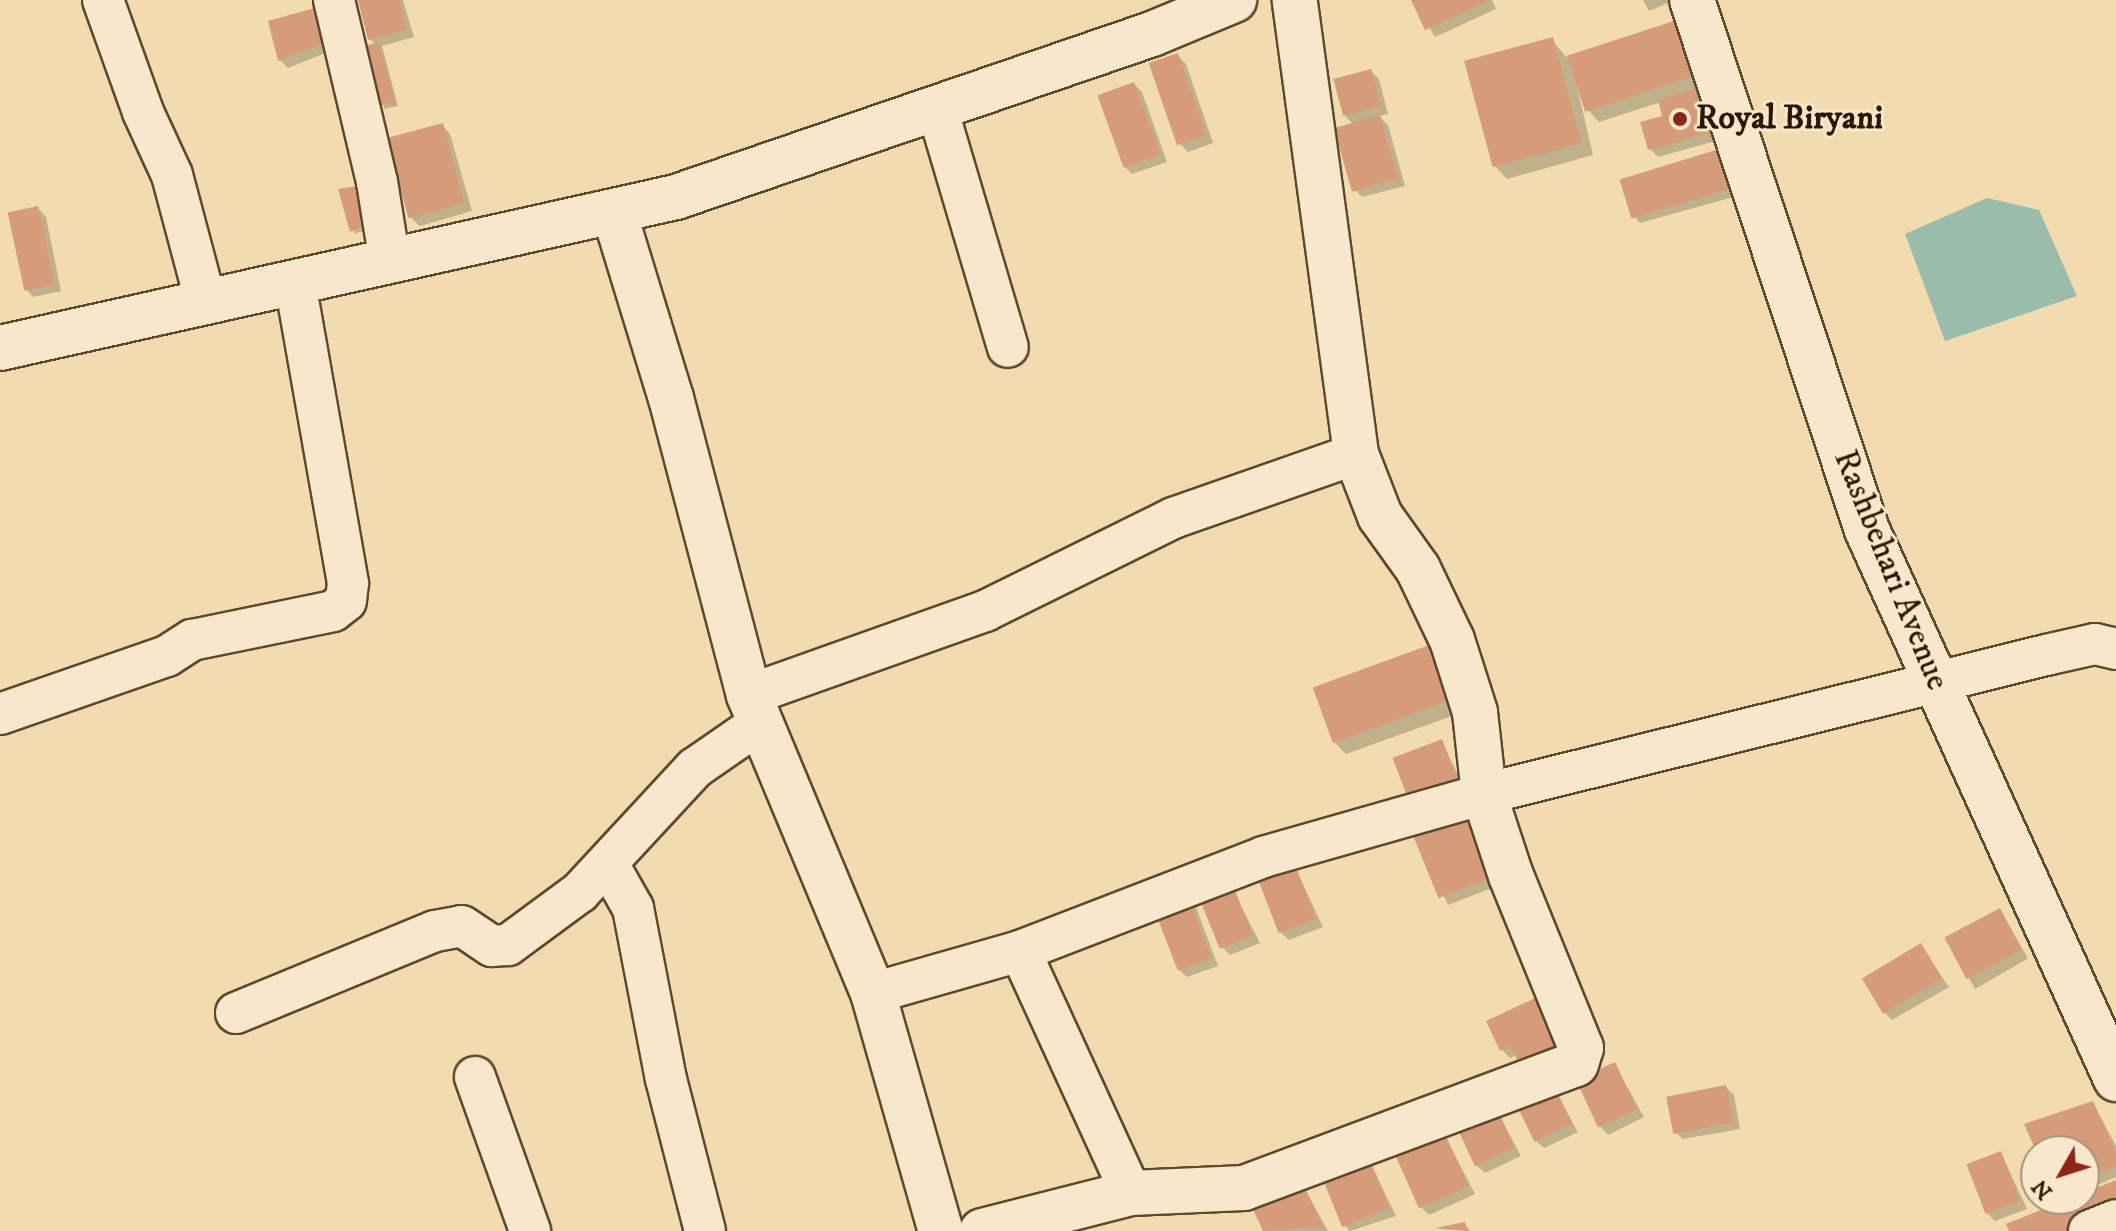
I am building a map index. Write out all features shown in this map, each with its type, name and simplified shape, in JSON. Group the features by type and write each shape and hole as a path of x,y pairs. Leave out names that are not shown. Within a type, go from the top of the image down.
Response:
{"street":[{"path":"103,0 130,80 172,175 206,303"},
{"path":"334,0 377,182 390,262"},
{"path":"0,348 676,197 1152,34 1234,0"},
{"path":"982,1231 1131,1193 1244,1188 1576,1064 1581,1048 1577,1028 1511,876 1484,794 1475,712 1452,640 1418,569 1380,516 1356,454 1295,0"},
{"name":"Rashbehari Avenue","path":"1692,0 1867,530 2116,1079"},
{"path":"937,108 1008,347"},
{"path":"614,212 671,398 755,709 873,993 941,1231"},
{"path":"0,714 167,656 192,640 333,611 346,601 348,583 295,283"},
{"path":"236,1013 435,931 462,926 492,946 508,945 580,892 695,768 755,709 985,611 1173,518 1356,454"},
{"path":"873,993 1020,951 1263,857 1484,794 2095,644 2116,649"},
{"path":"608,864 633,908 666,1079 705,1231"},
{"path":"1020,951 1131,1193"},
{"path":"475,1077 530,1231"},
{"path":"2089,1231 2116,1220"}],"shaded area":[{"path":"1987,198 2039,210 2077,296 1945,341 1905,234"}],"building":[{"path":"358,0 399,0 407,29 368,40"},
{"path":"1411,0 1490,0 1425,30"},
{"path":"325,5 333,39 278,61 268,21"},
{"path":"1683,18 1701,74 1585,112 1567,56"},
{"path":"1553,37 1581,143 1493,167 1464,61"},
{"path":"379,42 395,102 378,107 362,47"},
{"path":"1178,53 1206,135 1177,145 1149,63"},
{"path":"1371,69 1381,106 1343,116 1333,79"},
{"path":"1134,82 1160,154 1124,168 1097,95"},
{"name":"Royal Biryani","path":"1699,88 1712,132 1648,150 1640,122 1662,116 1658,100"},
{"path":"1380,115 1398,178 1352,192 1334,128"},
{"path":"443,123 464,203 408,218 387,138"},
{"path":"1719,149 1731,188 1632,219 1620,179"},
{"path":"370,184 379,219 350,232 338,189"},
{"path":"38,206 55,284 24,291 8,212"},
{"path":"1432,644 1452,699 1333,743 1313,687"},
{"path":"1442,739 1457,779 1408,798 1393,758"},
{"path":"1469,803 1498,874 1439,898 1410,827"},
{"path":"1293,859 1316,919 1279,933 1256,873"},
{"path":"1234,888 1253,935 1220,949 1201,901"},
{"path":"1188,897 1211,958 1178,971 1154,910"},
{"path":"2000,908 2022,949 1966,979 1944,938"},
{"path":"1921,943 1942,978 1883,1014 1862,979"},
{"path":"1546,993 1570,1043 1520,1067 1511,1046 1500,1051 1486,1021"},
{"path":"1615,1062 1637,1109 1598,1127 1576,1080"},
{"path":"1726,1085 1733,1122 1673,1134 1666,1097"},
{"path":"1556,1090 1572,1123 1534,1142 1518,1108"},
{"path":"2093,1101 2116,1153 2116,1166 2100,1172 2100,1135 2029,1135 2024,1124"},
{"path":"1495,1105 1515,1148 1475,1166 1455,1124"},
{"path":"1441,1125 1468,1186 1419,1208 1392,1147"},
{"path":"2001,1151 2020,1200 1985,1214 1966,1164"},
{"path":"1368,1155 1389,1208 1342,1227 1321,1174"},
{"path":"1301,1180 1323,1227 1263,1231 1250,1203"},
{"path":"2116,1180 2116,1212 2068,1231 2009,1231 2006,1224 2028,1215 2100,1215 2100,1186"},
{"path":"1465,1222 1468,1231 1435,1228"}],"place":[{"name":"Royal Biryani","path":"1680,119"}]}
